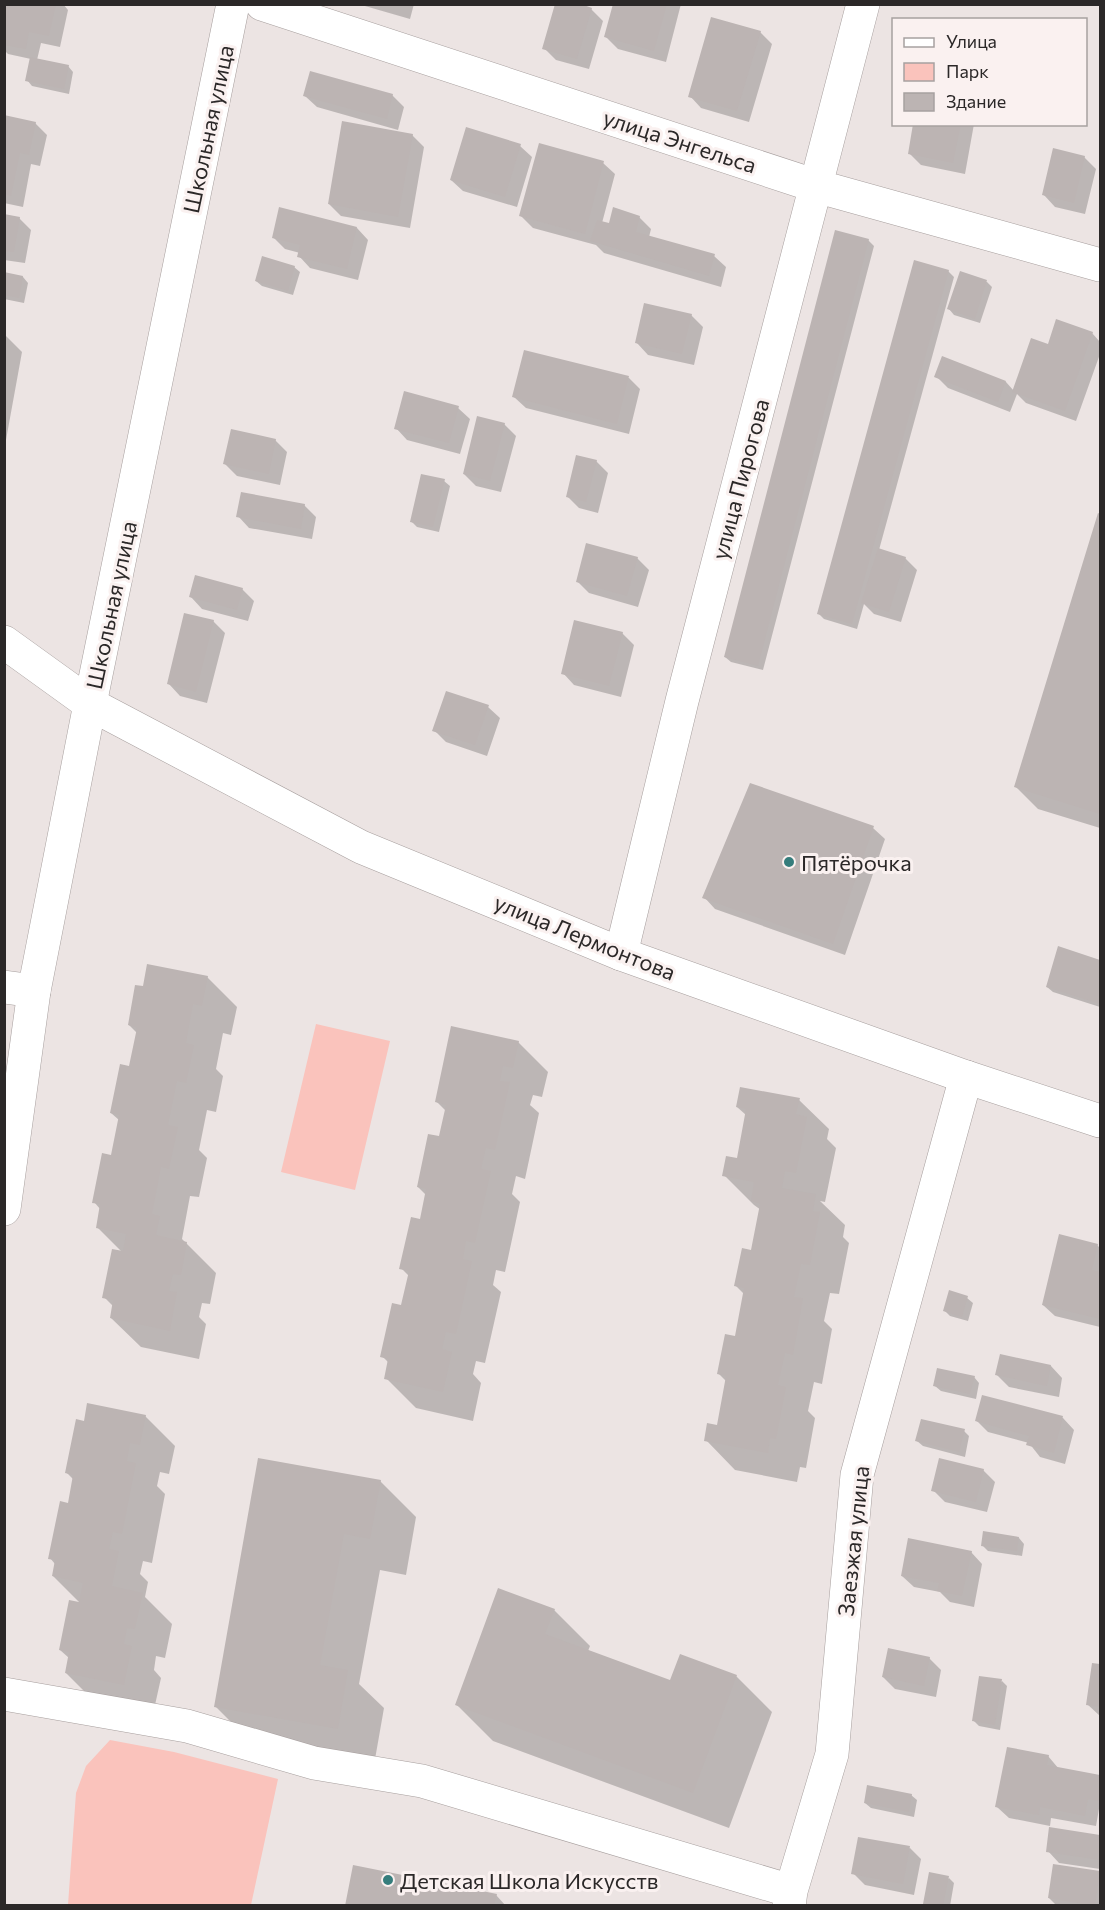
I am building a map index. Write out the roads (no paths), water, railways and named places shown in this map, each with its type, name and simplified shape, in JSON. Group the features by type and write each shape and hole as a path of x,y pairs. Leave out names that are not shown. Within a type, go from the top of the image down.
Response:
{"street":[{"name":"Школьная улица","path":"4,1209 20,989 90,704 233,4"},
{"name":"улица Энгельса","path":"262,4 816,186 1101,265"},
{"name":"улица Пирогова","path":"621,954 682,702 863,4"},
{"name":"улица Лермонтова","path":"4,642 90,704 361,847 621,954 966,1077 1101,1121"},
{"name":"Заезжая улица","path":"790,1898 832,1754 857,1475 966,1077"},
{"path":"4,1694 187,1726 314,1763 422,1781 790,1898"}],"place":[{"name":"Пятёрочка","path":"789,862"},
{"name":"Детская Школа Искусств","path":"388,1880"}]}
